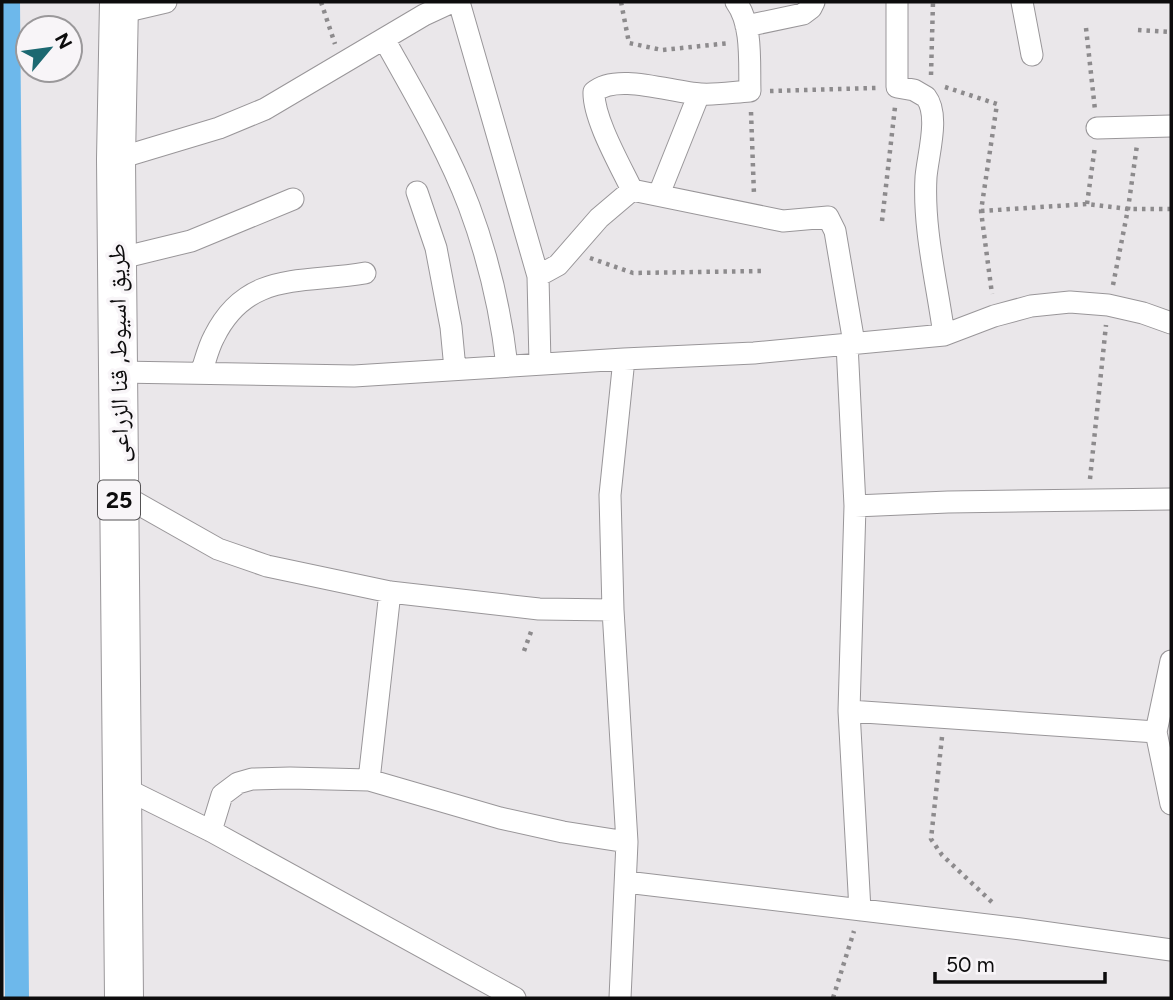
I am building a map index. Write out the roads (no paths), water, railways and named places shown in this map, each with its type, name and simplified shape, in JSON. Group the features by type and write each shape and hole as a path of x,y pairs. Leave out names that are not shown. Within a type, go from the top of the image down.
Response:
{"highway":[{"name":"طريق اسيوط, قنا الزراعى","path":"119,7 116,159 124,998"}],"street":[{"path":"119,7 166,2"},
{"path":"116,159 219,128 265,109 453,2"},
{"path":"459,2 538,276 540,364"},
{"path":"632,190 597,110 594,92 607,85 631,84 699,94 750,92 747,33 741,8 736,2"},
{"path":"747,33 803,14 814,2"},
{"path":"897,2 897,88 914,90 926,97 933,113 926,180 930,245 944,335"},
{"path":"1022,2 1032,55"},
{"path":"384,39 448,159 469,205 503,326 507,366"},
{"path":"659,194 699,94"},
{"path":"1097,128 1171,126"},
{"path":"538,276 558,265 599,218 632,190 783,221 824,217 830,220 835,230 850,344 855,506 849,711 860,910"},
{"path":"417,192 436,248 451,327 455,369"},
{"path":"117,259 191,241 293,199"},
{"path":"201,373 213,338 228,314 249,294 266,286 365,273"},
{"path":"118,372 354,376 754,353 944,335 1031,306 1070,302 1108,305 1171,323"},
{"path":"620,998 627,842 613,610 610,495 624,359"},
{"path":"119,493 218,549 267,566 390,592 539,609 613,610"},
{"path":"855,506 1171,499"},
{"path":"369,780 390,592"},
{"path":"1171,661 1166,706 1156,733 1171,804"},
{"path":"849,711 1156,733"},
{"path":"211,831 222,795 238,783 265,779 369,780 500,818 627,842"},
{"path":"122,788 211,831 515,998"},
{"path":"626,882 1021,929 1171,950"}],"waterway":[{"path":"8,2 17,998"}]}
